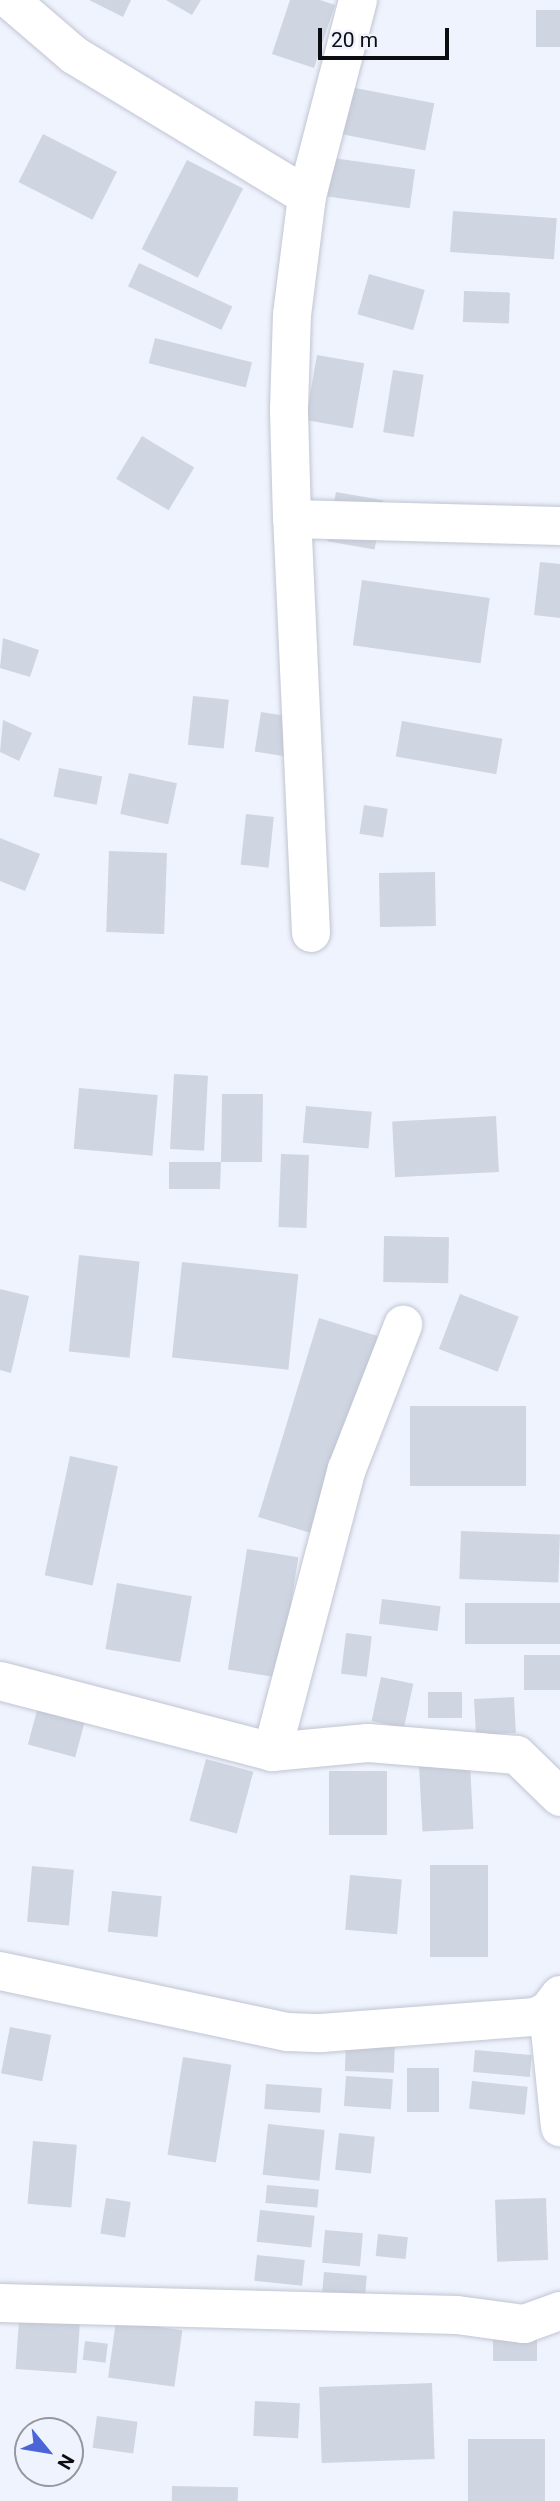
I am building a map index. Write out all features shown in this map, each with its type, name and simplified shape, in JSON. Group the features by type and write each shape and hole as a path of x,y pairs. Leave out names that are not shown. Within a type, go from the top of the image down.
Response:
{"street":[{"path":"10,0 74,55 307,196"},
{"path":"311,933 292,519 289,409 292,314 307,196 358,0"},
{"path":"292,519 560,526"},
{"path":"272,1752 347,1469 403,1325"},
{"path":"0,1681 272,1752 368,1743 517,1755 560,1797"},
{"path":"560,1821 560,1827"},
{"path":"0,1971 288,2032 321,2033 535,2017 554,2003"},
{"path":"554,2003 560,2127"},
{"path":"0,2303 457,2315 524,2324 560,2311"}],"building":[{"path":"89,0 131,0 123,17"},
{"path":"166,0 201,0 192,15"},
{"path":"290,0 320,0 335,5 314,68 272,54"},
{"path":"536,10 560,10 560,47 536,47"},
{"path":"345,86 434,103 425,150 336,133"},
{"path":"43,134 117,172 92,220 18,182"},
{"path":"333,158 415,170 410,208 328,197"},
{"path":"187,160 243,189 198,278 142,249"},
{"path":"453,211 557,218 554,259 450,252"},
{"path":"139,263 232,307 221,330 128,287"},
{"path":"369,274 425,290 413,330 357,314"},
{"path":"464,291 510,293 509,324 463,322"},
{"path":"155,338 252,362 246,387 149,363"},
{"path":"317,355 364,363 353,428 306,420"},
{"path":"393,370 424,375 414,437 383,432"},
{"path":"142,436 194,467 169,510 116,479"},
{"path":"336,492 383,500 375,550 327,541"},
{"path":"540,562 560,564 560,618 534,615"},
{"path":"362,580 490,598 481,663 353,645"},
{"path":"3,638 39,650 30,677 0,668"},
{"path":"193,696 229,700 224,748 188,745"},
{"path":"261,712 291,717 284,756 255,752"},
{"path":"3,720 32,733 19,761 0,752"},
{"path":"402,721 502,739 496,774 396,756"},
{"path":"59,768 102,776 97,805 53,796"},
{"path":"129,773 177,783 168,824 120,814"},
{"path":"364,805 388,809 383,837 359,834"},
{"path":"246,814 274,817 269,868 241,865"},
{"path":"0,838 40,854 25,891 0,881"},
{"path":"109,851 167,853 164,934 106,932"},
{"path":"435,872 436,926 380,927 379,873"},
{"path":"174,1074 208,1076 204,1151 170,1149"},
{"path":"79,1088 158,1095 152,1156 74,1149"},
{"path":"222,1094 263,1094 262,1162 221,1162"},
{"path":"306,1106 372,1112 369,1149 303,1143"},
{"path":"496,1116 499,1172 395,1177 392,1121"},
{"path":"281,1154 309,1155 306,1228 278,1227"},
{"path":"169,1162 221,1162 220,1189 169,1189"},
{"path":"384,1236 449,1237 448,1283 383,1282"},
{"path":"79,1255 140,1261 130,1358 69,1351"},
{"path":"182,1262 298,1274 288,1370 172,1357"},
{"path":"0,1289 29,1296 11,1373 0,1370"},
{"path":"460,1294 519,1317 498,1372 439,1349"},
{"path":"319,1318 378,1336 317,1535 258,1517"},
{"path":"410,1406 526,1406 526,1486 410,1486"},
{"path":"70,1456 118,1466 93,1586 45,1575"},
{"path":"461,1531 560,1534 558,1582 459,1579"},
{"path":"247,1549 298,1557 279,1678 228,1669"},
{"path":"117,1583 192,1596 180,1662 105,1649"},
{"path":"382,1599 441,1606 438,1631 379,1624"},
{"path":"465,1603 560,1603 560,1644 465,1644"},
{"path":"346,1633 372,1636 367,1677 341,1674"},
{"path":"524,1655 560,1655 560,1690 524,1690"},
{"path":"381,1677 413,1684 404,1728 372,1721"},
{"path":"428,1692 462,1692 462,1718 428,1718"},
{"path":"514,1697 516,1733 476,1735 474,1699"},
{"path":"39,1703 86,1716 75,1757 28,1745"},
{"path":"206,1759 253,1772 237,1834 189,1821"},
{"path":"470,1764 473,1829 422,1832 419,1767"},
{"path":"329,1771 387,1771 387,1835 329,1835"},
{"path":"430,1865 488,1865 488,1957 430,1957"},
{"path":"32,1866 74,1870 69,1925 27,1922"},
{"path":"350,1875 402,1880 397,1934 345,1930"},
{"path":"112,1891 162,1896 157,1937 108,1932"},
{"path":"10,2027 51,2035 42,2081 1,2073"},
{"path":"346,2039 395,2041 394,2073 345,2071"},
{"path":"475,2050 532,2055 530,2077 473,2072"},
{"path":"183,2057 231,2065 216,2162 168,2155"},
{"path":"407,2068 439,2068 439,2112 407,2112"},
{"path":"346,2076 393,2079 391,2109 344,2106"},
{"path":"472,2081 528,2087 525,2115 469,2109"},
{"path":"266,2084 322,2088 320,2113 264,2109"},
{"path":"268,2124 325,2130 319,2181 263,2175"},
{"path":"339,2133 375,2137 371,2174 335,2170"},
{"path":"33,2141 77,2145 71,2208 28,2204"},
{"path":"267,2185 319,2190 317,2207 265,2203"},
{"path":"106,2198 131,2202 125,2237 100,2234"},
{"path":"546,2198 548,2260 497,2262 495,2200"},
{"path":"260,2210 315,2216 311,2248 257,2242"},
{"path":"325,2230 363,2233 360,2266 322,2263"},
{"path":"378,2234 408,2237 406,2259 376,2256"},
{"path":"257,2255 305,2260 302,2286 254,2281"},
{"path":"324,2272 367,2276 365,2301 322,2297"},
{"path":"19,2320 80,2324 76,2373 16,2369"},
{"path":"116,2321 182,2330 174,2387 108,2377"},
{"path":"493,2338 537,2338 537,2361 493,2361"},
{"path":"85,2341 108,2344 106,2363 83,2360"},
{"path":"432,2383 435,2459 322,2463 319,2387"},
{"path":"255,2401 300,2403 298,2438 253,2436"},
{"path":"97,2416 138,2422 133,2453 93,2448"},
{"path":"468,2439 545,2439 545,2501 468,2501"},
{"path":"172,2486 238,2487 238,2501 172,2501"}]}
